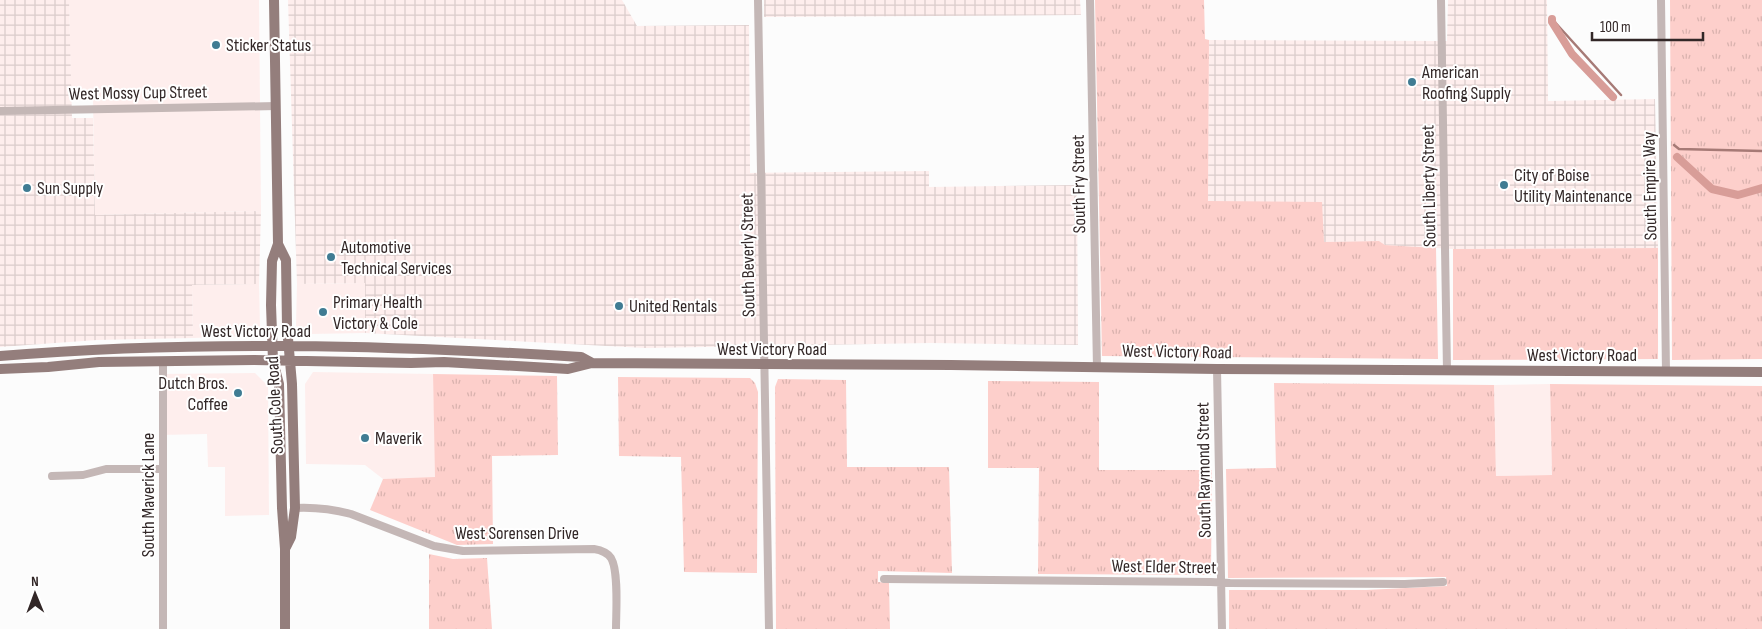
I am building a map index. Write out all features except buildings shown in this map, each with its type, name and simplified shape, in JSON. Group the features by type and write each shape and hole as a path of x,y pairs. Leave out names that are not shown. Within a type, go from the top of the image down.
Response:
{"main road":[{"name":"South Cole Road","path":"274,0 278,244 272,261 272,346 278,384 285,549 285,629"},
{"name":"South Cole Road","path":"278,244 286,260 295,508 290,537 285,549"},
{"name":"West Victory Road","path":"0,356 99,348 289,346 481,351 581,357 592,363"},
{"name":"West Victory Road","path":"2,366 43,359 48,352"},
{"name":"West Victory Road","path":"2,366 18,354"},
{"name":"West Victory Road","path":"510,365 549,362 553,356"},
{"name":"West Victory Road","path":"2,366 48,367 99,362 290,361 444,362 568,369 592,363 1762,372"},
{"name":"South Cole Road","path":"282,482 284,494 295,508"}],"street":[{"name":"South Beverly Street","path":"758,0 769,629"},
{"name":"South Fry Street","path":"1090,0 1097,368"},
{"name":"South Liberty Street","path":"1441,0 1447,371"},
{"name":"South Empire Way","path":"1661,0 1666,372"},
{"name":"West Mossy Cup Street","path":"0,111 276,106"},
{"name":"South Maverick Lane","path":"163,362 163,629"},
{"name":"South Raymond Street","path":"1217,369 1222,629"},
{"path":"52,476 83,475 106,469 162,469"},
{"name":"West Sorensen Drive","path":"295,508 326,508 344,512 434,546 463,551 594,549 603,551 611,558 616,571 616,629"},
{"name":"West Elder Street","path":"884,579 1405,584 1443,582"}],"shaded area":[{"path":"0,0 69,0 72,118 93,118 95,215 261,211 259,284 192,285 193,338 97,340 0,347"},
{"path":"69,0 259,0 261,211 95,215 93,98 71,98"},
{"path":"288,0 622,0 637,26 749,25 750,173 929,171 929,187 1077,185 1078,345 930,343 645,348 365,333 365,283 297,284"},
{"path":"764,0 1080,0 1081,15 764,17"},
{"path":"1448,0 1547,0 1548,101 1655,99 1658,248 1453,249 1385,245 1379,241 1324,242 1208,201 1209,40 1447,41"},
{"path":"365,283 365,333 310,334 296,326 297,284"},
{"path":"259,284 260,327 248,336 193,338 192,285"},
{"path":"313,372 433,374 436,478 383,479 365,465 306,464 305,384"},
{"path":"255,373 268,386 269,515 225,516 225,467 208,467 207,434 160,435 159,374"},
{"path":"1550,384 1552,475 1496,476 1494,385"}],"green space":[{"path":"1095,0 1204,0 1205,39 1209,40 1208,201 1322,202 1324,242 1379,241 1385,245 1436,248 1438,359 1102,356"},
{"path":"1670,0 1762,0 1762,359 1672,360"},
{"path":"1658,248 1658,359 1453,360 1453,249"},
{"path":"433,374 557,376 558,455 492,456 493,544 457,545 370,510 383,479 435,477"},
{"path":"618,377 750,378 755,383 758,392 757,573 684,572 681,457 619,456"},
{"path":"778,379 846,380 847,467 949,467 952,573 878,571 878,582 889,583 890,629 776,629 775,387"},
{"path":"988,381 1099,382 1099,470 1212,470 1211,575 1038,574 1039,468 988,468"},
{"path":"1274,383 1494,385 1496,476 1552,475 1550,384 1762,386 1762,629 1229,629 1229,590 1366,590 1447,586 1446,577 1228,578 1226,469 1276,468"},
{"path":"429,554 453,559 487,558 492,629 429,629"}],"waterway":[{"path":"1552,19 1621,95"},
{"path":"1552,19 1572,54 1613,97"},
{"path":"1674,145 1679,149 1762,151"},
{"path":"1677,157 1712,189 1738,195 1762,188"}],"place":[{"name":"Sticker Status","path":"216,45"},
{"name":"American Roofing Supply","path":"1412,82"},
{"name":"City of Boise Utility Maintenance","path":"1504,185"},
{"name":"Sun Supply","path":"27,188"},
{"name":"Automotive Technical Services","path":"331,257"},
{"name":"United Rentals","path":"619,306"},
{"name":"Primary Health Victory & Cole","path":"323,312"},
{"name":"Dutch Bros. Coffee","path":"238,393"},
{"name":"Maverik","path":"365,438"}]}
